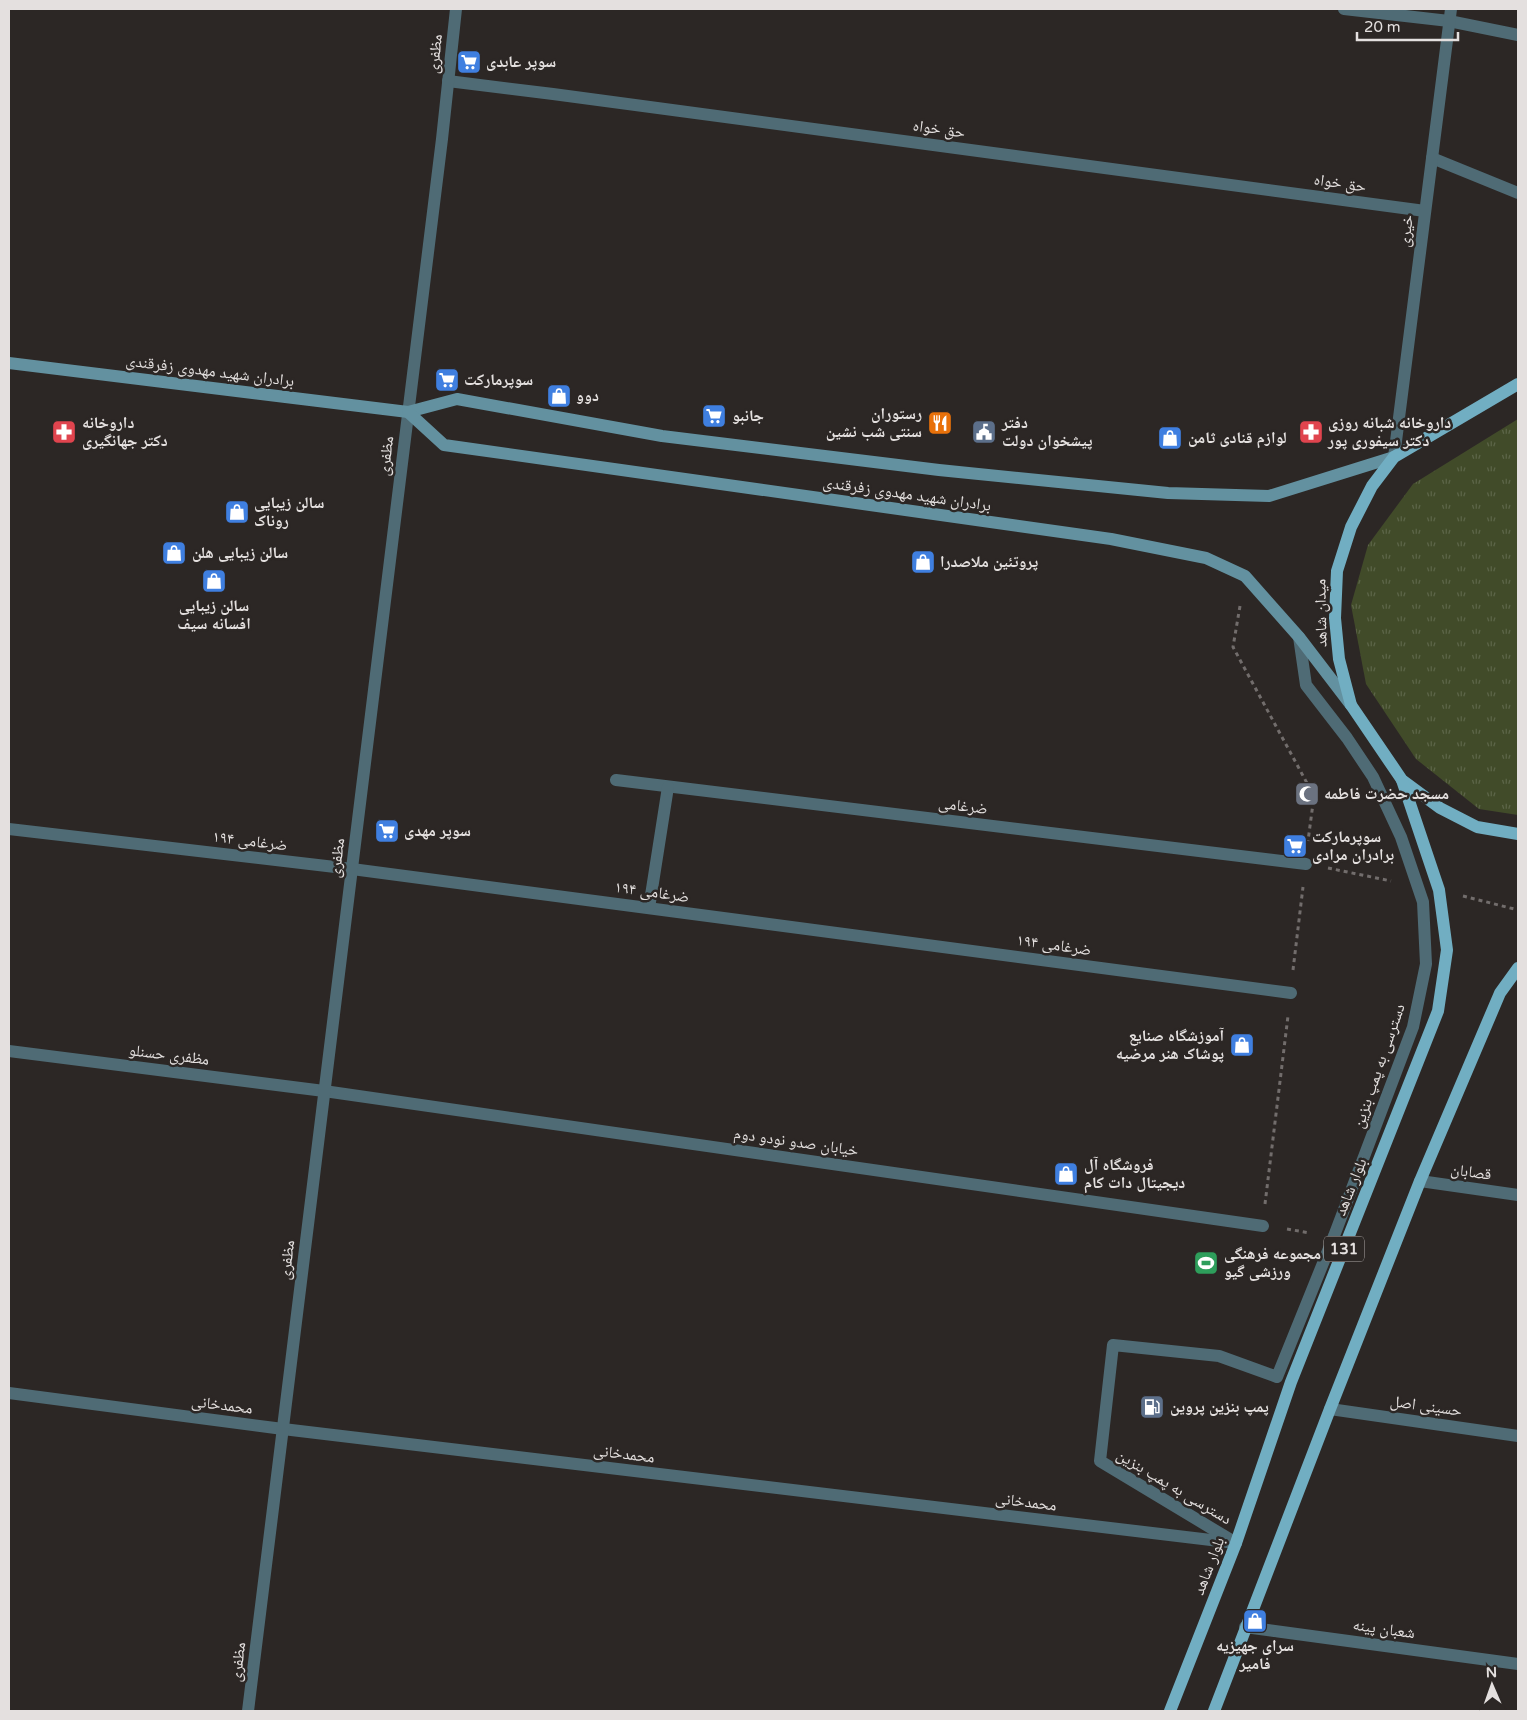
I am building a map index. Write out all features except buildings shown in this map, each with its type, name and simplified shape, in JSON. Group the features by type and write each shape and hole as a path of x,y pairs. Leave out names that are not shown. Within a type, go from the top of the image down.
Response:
{"main road":[{"name":"برادران شهید مهدوی زفرقندی","path":"9,363 408,412 457,399 662,436 939,470 1168,493 1269,496 1394,457"},
{"name":"میدان شاهد","path":"1518,384 1394,457 1372,486 1351,527 1337,571 1335,618 1339,659 1351,704 1402,780 1440,808 1477,827 1518,834"},
{"name":"برادران شهید مهدوی زفرقندی","path":"408,412 444,445 1111,539 1206,558 1245,576 1298,637 1351,704"},
{"name":"بلوار شاهد","path":"1170,1711 1236,1543 1291,1382 1438,1011 1447,950 1439,890 1402,780"},
{"name":"131","path":"1214,1711 1245,1627 1420,1181 1500,993 1518,968"}],"street":[{"name":"مظفری","path":"248,1711 456,9"},
{"path":"1344,9 1450,15 1518,35"},
{"name":"خیری","path":"1394,457 1450,15"},
{"name":"حق خواه","path":"448,81 1425,211"},
{"path":"1432,158 1518,193"},
{"name":"دسترسی به پمپ بنزین","path":"1236,1543 1100,1462 1113,1345 1220,1356 1277,1377 1334,1236 1413,1027 1426,964 1423,902 1401,837 1373,777 1347,738 1306,685 1298,637"},
{"name":"ضرغامی","path":"616,780 1306,864"},
{"path":"649,908 668,787"},
{"name":"ضرغامی ۱۹۴","path":"9,829 352,869 1291,993"},
{"name":"مظفری حسنلو","path":"9,1051 324,1091"},
{"name":"خیابان صدو نودو دوم","path":"324,1091 1263,1226"},
{"name":"قصابان","path":"1420,1181 1518,1195"},
{"name":"محمدخانی","path":"9,1393 283,1429 1236,1543"},
{"name":"حسینی اصل","path":"1330,1409 1518,1436"},
{"name":"شعبان پینه","path":"1245,1627 1518,1664"}],"path":[{"path":"1245,576 1234,647 1314,796 1263,1226 1334,1236"}],"green space":[{"path":"1518,419 1518,815 1479,809 1416,759 1366,684 1351,605 1368,545 1413,484"}],"place":[{"name":"سوپر عابدی","path":"469,62"},
{"name":"سوپرمارکت","path":"447,380"},
{"name":"دوو","path":"559,396"},
{"name":"جانبو","path":"714,416"},
{"name":"رستوران سنتی شب نشین","path":"940,423"},
{"name":"داروخانه دکتر جهانگیری","path":"64,432"},
{"name":"دفتر پیشخوان دولت","path":"984,432"},
{"name":"داروخانه شبانه روزی دکتر سیفوری پور","path":"1311,432"},
{"name":"لوازم قنادی ثامن","path":"1170,438"},
{"name":"سالن زیبایی روناک","path":"237,512"},
{"name":"سالن زیبایی هلن","path":"174,553"},
{"name":"پروتئین ملاصدرا","path":"923,562"},
{"name":"سالن زیبایی افسانه سیف","path":"214,581"},
{"name":"مسجد حضرت فاطمه","path":"1307,794"},
{"name":"سوپر مهدی","path":"387,831"},
{"name":"سوپرمارکت برادران مرادی","path":"1295,846"},
{"name":"آموزشگاه صنایع پوشاک هنر مرضیه","path":"1242,1045"},
{"name":"فروشگاه آل دیجیتال دات کام","path":"1066,1174"},
{"name":"مجموعه فرهنگی ورزشی گیو","path":"1206,1263"},
{"name":"پمپ بنزین پروین","path":"1152,1407"},
{"name":"سرای جهیزیه فامیر","path":"1255,1621"}]}
